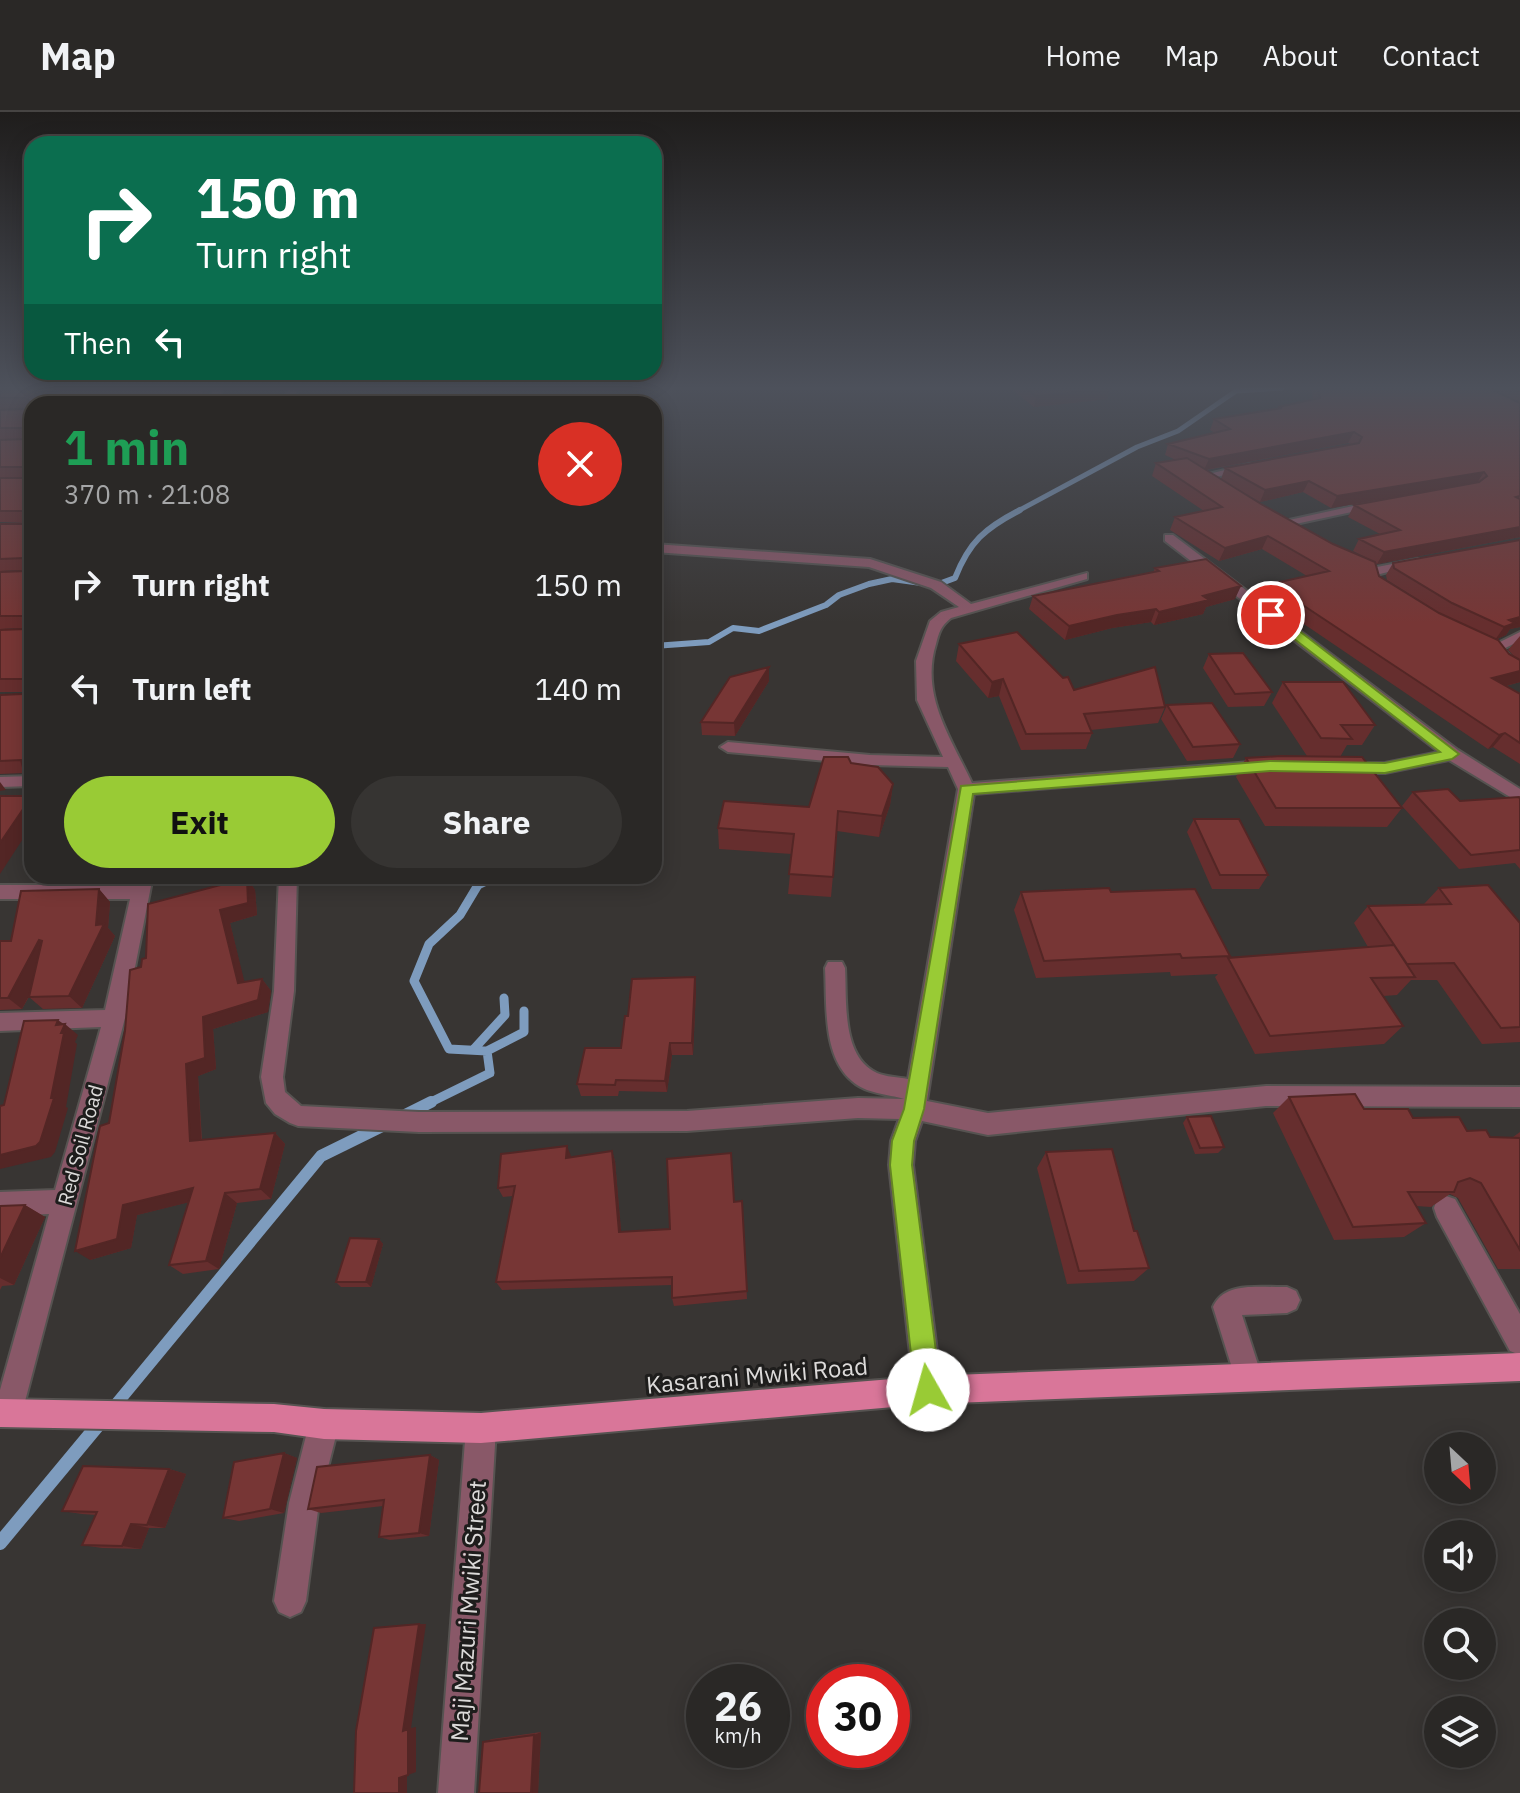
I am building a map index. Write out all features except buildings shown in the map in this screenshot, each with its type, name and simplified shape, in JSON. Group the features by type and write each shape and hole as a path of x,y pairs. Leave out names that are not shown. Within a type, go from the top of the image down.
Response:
{"main road":[{"name":"Kasarani Mwiki Road","path":"4,1413 274,1418 324,1424 481,1428 928,1390 1520,1367"}],"street":[{"path":"1221,488 1195,474 1256,466"},
{"path":"1286,522 1390,501"},
{"path":"1273,516 1299,530"},
{"path":"1169,538 1452,754 1520,797"},
{"path":"662,549 870,563 936,585 967,607"},
{"path":"1338,553 1377,577 1434,560"},
{"path":"928,1390 901,1165 903,1141 916,1099 966,789 925,700 923,661 935,624 946,615 1082,576"},
{"path":"1520,636 1490,645 1505,662 1520,672"},
{"path":"728,747 870,760 954,762"},
{"path":"1327,768 1385,768 1452,754"},
{"path":"966,789 1279,766"},
{"path":"0,782 24,781"},
{"path":"0,892 142,884"},
{"name":"Red Soil Road","path":"4,1413 114,1018 142,884"},
{"path":"288,884 284,991 272,1077 274,1096 283,1107 298,1116 419,1122 687,1121 916,1099"},
{"path":"835,968 843,1047 852,1064 872,1082 988,1124 1266,1096 1520,1097"},
{"path":"0,1022 114,1018"},
{"path":"0,1204 64,1202"},
{"path":"1446,1208 1520,1341"},
{"path":"1248,1377 1226,1307 1233,1302 1287,1300"},
{"path":"290,1601 304,1503 324,1424"},
{"name":"Maji Mazuri Mwiki Street","path":"456,1793 481,1428"}],"waterway":[{"path":"1016,512 1101,466"},
{"path":"662,645 709,642 733,628 759,631 826,605 839,595 869,584 892,579 936,585 955,578 972,545 997,523 1020,510"},
{"path":"480,884 460,915 429,944 414,981 449,1049 487,1051"},
{"path":"473,1050 505,1015 504,998"},
{"path":"487,1051 524,1032 524,1011"},
{"path":"427,1104 490,1073 487,1051"},
{"path":"427,1104 431,1102"},
{"path":"401,1117 427,1104"},
{"path":"113,1408 321,1156 384,1125"},
{"path":"0,1543 103,1419"}],"route":[{"path":"928,1390 901,1165 903,1141 914,1109 966,789 1270,766 1385,768 1452,754 1271,615"}]}
